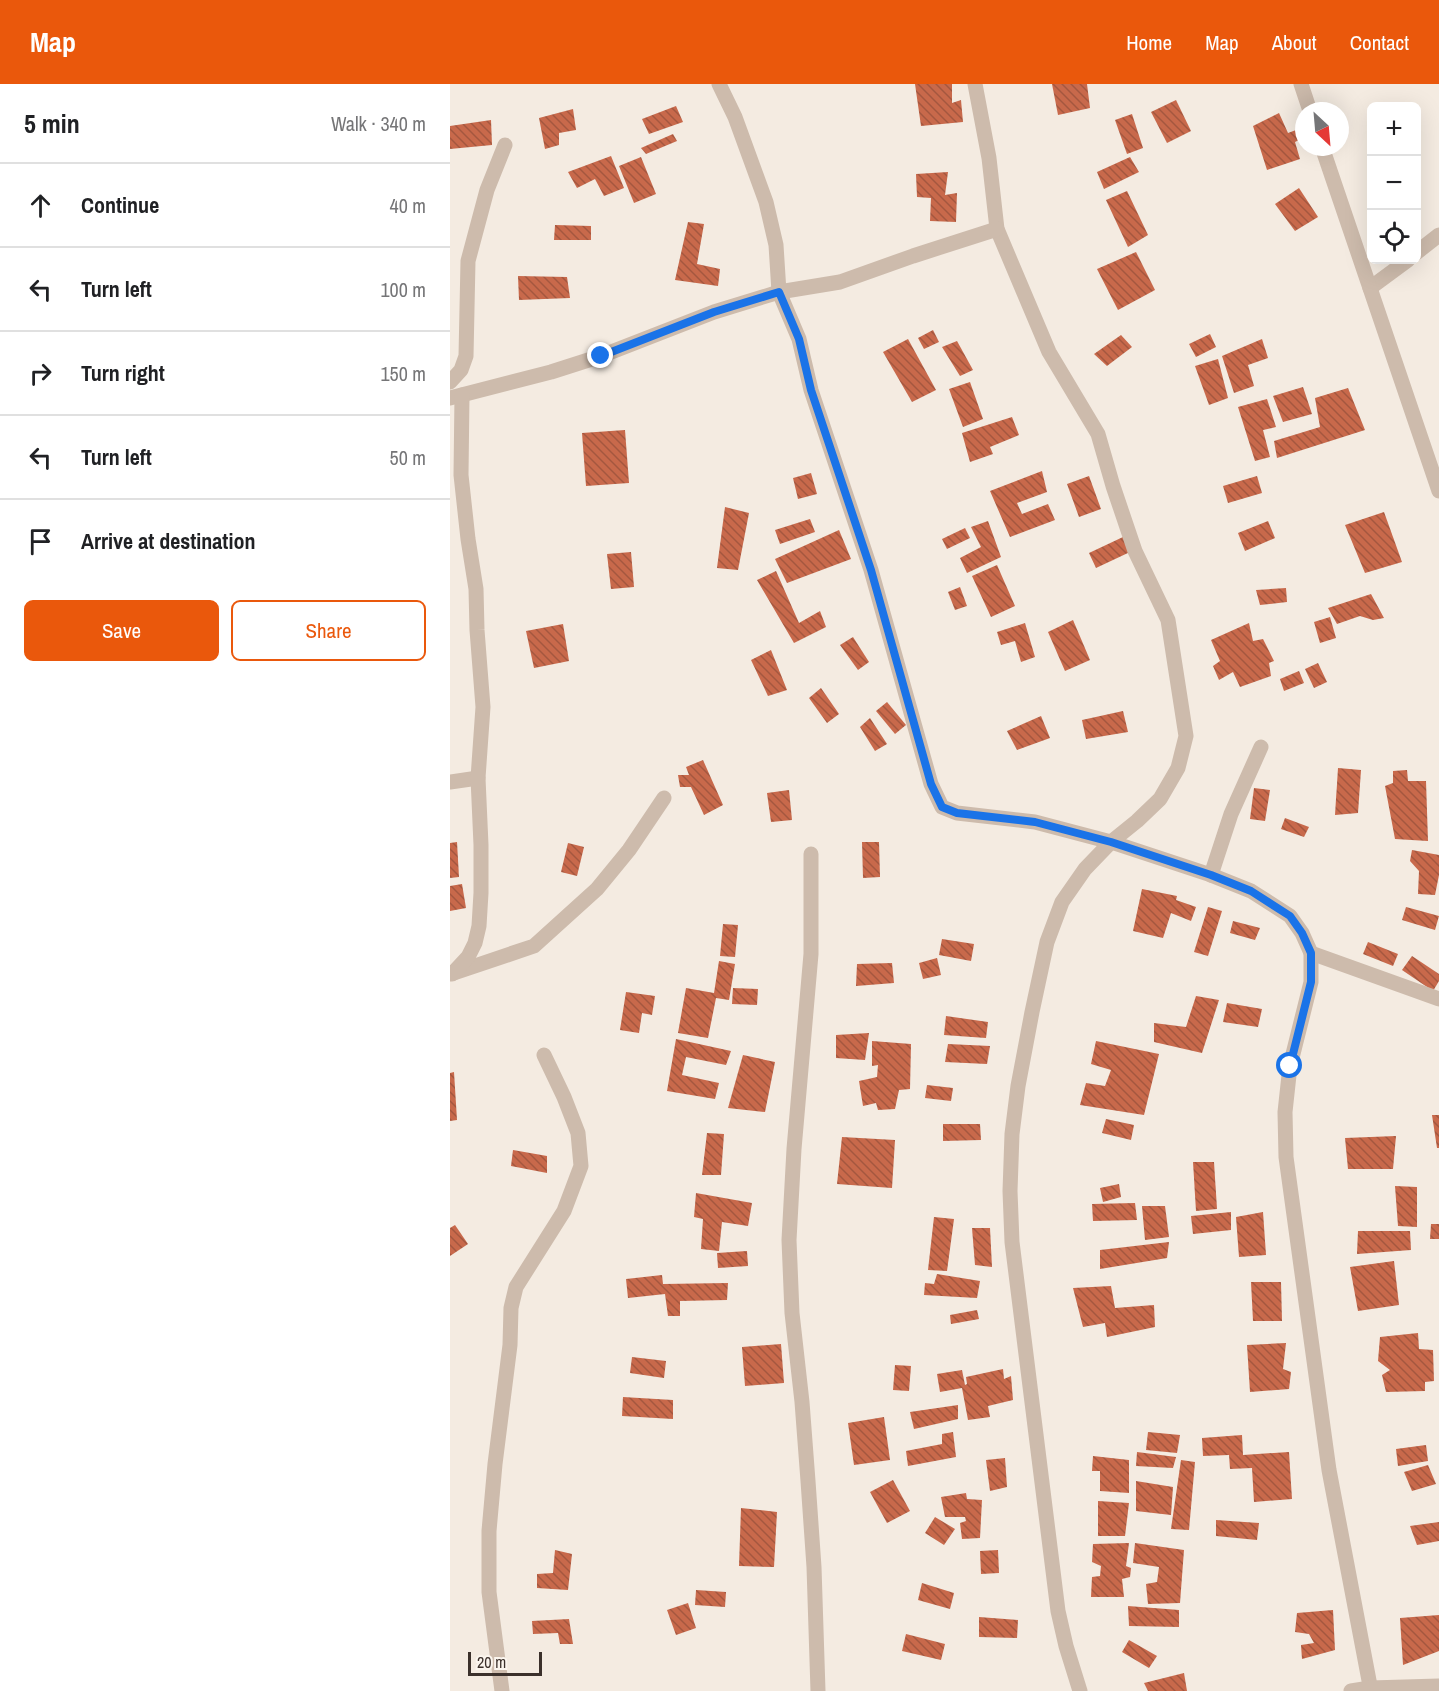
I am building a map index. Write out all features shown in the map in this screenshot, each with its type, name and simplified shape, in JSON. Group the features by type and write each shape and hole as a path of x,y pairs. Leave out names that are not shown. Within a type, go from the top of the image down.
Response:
{"street":[{"path":"719,84 735,117 766,202 776,245 779,292 799,339 811,390 871,570 931,784 942,807 957,813 1035,822 1111,842 1211,875 1251,891 1290,916 1302,933 1311,953 1311,982 1290,1066 1285,1112 1286,1157 1329,1470 1371,1690"},
{"path":"975,84 989,159 997,229 1049,352 1098,434 1135,551 1168,620 1186,736 1178,768 1160,799 1111,842 1085,869 1062,902 1047,942 1018,1086 1012,1134 1010,1191 1019,1302 1058,1611 1080,1691"},
{"path":"1300,84 1307,102"},
{"path":"450,382 461,370 466,356 468,261 487,190 505,145"},
{"path":"1325,156 1439,491"},
{"path":"451,974 468,957 475,943 479,926 481,845 478,777 483,707 476,589 461,475 456,396 591,360 714,312 779,292 840,282 997,229"},
{"path":"1421,249 1439,235"},
{"path":"1370,288 1403,264"},
{"path":"1211,875 1231,814 1261,747"},
{"path":"450,782 478,777"},
{"path":"451,974 534,946 597,889 629,850 664,798"},
{"path":"811,854 811,954 794,1149 789,1240 792,1313 802,1402 814,1568 818,1691"},
{"path":"1311,953 1439,999"},
{"path":"502,1691 489,1592 489,1531 510,1345 511,1308 516,1287 564,1211 581,1166 578,1133 544,1055"},
{"path":"1351,1691 1439,1686"}],"building":[{"path":"915,84 952,84 952,103 961,100 963,122 921,126"},
{"path":"1052,84 1087,84 1090,108 1058,115"},
{"path":"1176,100 1191,131 1167,143 1151,112"},
{"path":"676,106 683,122 649,134 642,119"},
{"path":"573,109 576,130 559,133 559,145 545,149 539,118"},
{"path":"1279,113 1288,133 1295,130 1295,156 1299,156 1300,159 1267,170 1253,126"},
{"path":"1132,114 1143,148 1127,154 1115,120"},
{"path":"491,120 492,145 450,149 450,126"},
{"path":"673,134 677,141 646,154 641,148"},
{"path":"611,156 624,188 604,196 595,179 577,188 568,172"},
{"path":"641,157 656,194 634,203 619,166"},
{"path":"1130,157 1139,172 1104,189 1097,172"},
{"path":"948,172 945,195 957,193 956,222 930,221 931,198 917,197 916,174"},
{"path":"1299,188 1318,217 1295,231 1275,204"},
{"path":"1127,191 1148,235 1128,247 1106,200"},
{"path":"688,222 704,224 697,264 720,269 718,286 675,280"},
{"path":"555,225 591,226 591,240 554,240"},
{"path":"1136,252 1155,290 1118,310 1097,269"},
{"path":"518,276 567,277 570,298 519,300"},
{"path":"933,330 939,342 924,349 918,338"},
{"path":"1210,334 1216,347 1196,357 1189,344"},
{"path":"1121,335 1132,347 1107,366 1094,354"},
{"path":"908,339 936,390 912,402 883,352"},
{"path":"1262,339 1268,358 1248,365 1254,386 1234,393 1222,356"},
{"path":"957,341 973,370 960,376 942,347"},
{"path":"1218,359 1228,398 1209,405 1195,366"},
{"path":"970,382 983,419 963,427 949,389"},
{"path":"1303,387 1312,414 1283,422 1273,396"},
{"path":"1348,388 1365,430 1277,458 1274,441 1320,427 1315,398"},
{"path":"1267,399 1276,427 1263,430 1270,457 1255,461 1238,407"},
{"path":"1012,417 1019,435 990,447 993,454 970,462 962,433"},
{"path":"625,430 629,483 586,486 582,433"},
{"path":"1042,471 1047,492 1017,503 1022,514 1048,504 1055,520 1010,537 990,491"},
{"path":"811,473 817,494 798,499 793,478"},
{"path":"1089,476 1101,509 1079,517 1067,484"},
{"path":"1257,476 1262,493 1228,503 1223,486"},
{"path":"725,507 749,513 738,570 717,568"},
{"path":"1384,512 1402,562 1365,573 1345,525"},
{"path":"810,519 815,532 780,544 775,530"},
{"path":"988,521 1001,557 967,573 960,558 981,547 971,527"},
{"path":"1268,521 1275,538 1245,551 1238,533"},
{"path":"965,528 970,538 947,549 942,539"},
{"path":"839,530 851,559 787,583 775,559"},
{"path":"1123,537 1130,552 1096,568 1089,553"},
{"path":"631,552 634,587 611,589 607,554"},
{"path":"997,565 1015,606 991,617 972,576"},
{"path":"776,571 799,623 820,611 826,627 794,643 757,580"},
{"path":"960,587 967,606 955,610 948,592"},
{"path":"1286,588 1287,602 1260,605 1256,590"},
{"path":"1371,594 1384,618 1373,620 1360,616 1337,624 1328,608"},
{"path":"1330,617 1336,638 1320,643 1314,622"},
{"path":"1073,620 1090,660 1065,671 1048,632"},
{"path":"1025,623 1035,657 1021,662 1015,641 1001,645 997,632"},
{"path":"1249,623 1253,641 1263,639 1274,661 1269,663 1271,676 1240,687 1233,672 1219,680 1213,666 1220,661 1211,640"},
{"path":"563,624 569,661 534,668 526,631"},
{"path":"853,637 869,662 858,670 840,645"},
{"path":"771,650 787,690 768,696 751,660"},
{"path":"1318,663 1327,682 1314,688 1305,669"},
{"path":"1299,671 1304,683 1284,691 1280,679"},
{"path":"821,688 839,714 827,723 809,698"},
{"path":"887,702 906,725 895,734 876,711"},
{"path":"1123,711 1128,732 1086,739 1082,720"},
{"path":"1041,716 1050,738 1017,750 1007,731"},
{"path":"870,718 887,744 875,751 860,727"},
{"path":"703,760 723,805 704,815 691,787 680,787 678,775 689,775 686,767"},
{"path":"1338,768 1361,770 1358,813 1335,815"},
{"path":"1407,770 1408,781 1426,781 1428,841 1395,839 1385,786 1393,783 1393,771"},
{"path":"1254,788 1270,790 1265,821 1250,819"},
{"path":"789,790 792,820 771,822 767,793"},
{"path":"1285,818 1309,827 1304,837 1281,829"},
{"path":"457,842 459,877 450,878 450,843"},
{"path":"862,842 879,842 880,877 863,878"},
{"path":"568,843 584,847 577,876 561,872"},
{"path":"1412,850 1439,855 1439,875 1435,895 1418,894 1419,871 1410,861"},
{"path":"462,884 466,908 450,911 450,886"},
{"path":"1142,889 1177,896 1176,900 1196,907 1191,921 1171,913 1163,938 1133,931"},
{"path":"1208,907 1222,911 1208,956 1194,952"},
{"path":"1406,907 1439,916 1435,930 1402,920"},
{"path":"1233,921 1260,928 1255,940 1230,933"},
{"path":"723,924 738,925 735,957 720,956"},
{"path":"942,939 974,944 971,961 939,955"},
{"path":"1368,942 1398,954 1393,966 1363,954"},
{"path":"1412,956 1439,974 1439,981 1433,991 1402,970"},
{"path":"937,958 941,975 923,979 919,963"},
{"path":"719,961 735,964 729,1000 716,998 708,1038 678,1033 686,988 714,993"},
{"path":"892,963 894,983 856,986 857,964"},
{"path":"733,988 758,989 757,1005 732,1004"},
{"path":"626,992 655,996 652,1015 642,1013 639,1033 620,1030"},
{"path":"1196,996 1219,1000 1202,1053 1154,1042 1154,1023 1186,1027"},
{"path":"1227,1003 1262,1009 1258,1027 1223,1022"},
{"path":"946,1016 988,1022 986,1038 944,1035"},
{"path":"869,1033 865,1060 836,1058 836,1035"},
{"path":"676,1039 731,1051 726,1065 686,1057 682,1075 719,1083 715,1099 667,1091"},
{"path":"872,1041 911,1044 910,1089 899,1090 895,1109 878,1110 876,1103 863,1106 859,1081 877,1077 878,1065 872,1066"},
{"path":"1096,1041 1159,1054 1144,1115 1080,1105 1086,1083 1105,1086 1111,1070 1091,1064"},
{"path":"948,1044 990,1046 987,1064 945,1062"},
{"path":"743,1055 775,1062 765,1112 728,1108"},
{"path":"454,1072 457,1120 450,1121 450,1073"},
{"path":"927,1085 953,1088 951,1101 925,1098"},
{"path":"1432,1115 1439,1115 1439,1148 1437,1148"},
{"path":"1106,1119 1134,1125 1131,1140 1102,1133"},
{"path":"943,1124 980,1124 981,1140 943,1141"},
{"path":"707,1133 724,1134 721,1175 702,1175"},
{"path":"1396,1136 1393,1169 1348,1169 1345,1138"},
{"path":"842,1137 895,1140 892,1188 837,1184"},
{"path":"513,1150 547,1156 547,1173 511,1166"},
{"path":"1193,1162 1214,1162 1217,1209 1196,1211"},
{"path":"1119,1184 1121,1197 1103,1202 1100,1188"},
{"path":"1395,1186 1417,1187 1417,1227 1398,1226"},
{"path":"696,1193 752,1203 748,1226 722,1222 719,1251 701,1249 703,1219 694,1217"},
{"path":"1135,1203 1137,1220 1093,1221 1092,1204"},
{"path":"1142,1206 1165,1206 1169,1237 1145,1240"},
{"path":"1231,1212 1231,1230 1193,1234 1191,1216"},
{"path":"1263,1212 1266,1255 1239,1257 1236,1217"},
{"path":"934,1217 954,1219 947,1271 928,1270"},
{"path":"1431,1224 1439,1224 1439,1239 1430,1239"},
{"path":"455,1225 468,1244 450,1256 450,1228"},
{"path":"972,1228 990,1228 992,1267 975,1265"},
{"path":"1358,1231 1410,1231 1411,1250 1357,1254"},
{"path":"1169,1242 1167,1258 1100,1269 1100,1250"},
{"path":"747,1251 748,1266 718,1268 717,1253"},
{"path":"1394,1261 1399,1305 1358,1311 1350,1267"},
{"path":"937,1274 980,1281 977,1298 924,1295 925,1283 934,1284"},
{"path":"662,1275 663,1284 728,1283 727,1300 680,1301 680,1316 668,1316 665,1294 628,1298 626,1279"},
{"path":"1251,1282 1281,1282 1282,1321 1253,1321"},
{"path":"1111,1286 1115,1308 1154,1305 1155,1327 1107,1337 1105,1323 1083,1327 1073,1288"},
{"path":"977,1310 979,1319 951,1324 950,1315"},
{"path":"1418,1333 1419,1349 1433,1350 1434,1381 1425,1382 1425,1391 1386,1392 1382,1375 1390,1370 1378,1361 1380,1337"},
{"path":"1286,1343 1283,1369 1291,1372 1289,1389 1250,1392 1247,1345"},
{"path":"781,1344 784,1383 745,1386 742,1347"},
{"path":"632,1357 666,1361 664,1378 630,1373"},
{"path":"895,1365 911,1366 909,1391 893,1390"},
{"path":"1003,1369 1004,1379 1011,1376 1013,1400 988,1406 990,1417 968,1420 962,1388 940,1392 937,1374 962,1370 965,1385 967,1384 966,1377"},
{"path":"623,1397 673,1400 673,1419 622,1416"},
{"path":"958,1405 958,1419 914,1429 910,1412"},
{"path":"884,1417 890,1460 854,1465 848,1423"},
{"path":"953,1432 956,1457 908,1466 906,1451 942,1444 942,1434"},
{"path":"1148,1432 1180,1435 1177,1453 1146,1450"},
{"path":"1242,1435 1243,1455 1289,1452 1292,1499 1254,1502 1252,1468 1230,1469 1229,1455 1203,1456 1202,1438"},
{"path":"1426,1445 1428,1461 1398,1466 1396,1449"},
{"path":"1137,1452 1176,1457 1173,1468 1136,1466"},
{"path":"1093,1456 1129,1460 1129,1493 1100,1491 1100,1471 1092,1471"},
{"path":"1005,1458 1007,1487 990,1491 986,1460"},
{"path":"1181,1460 1195,1462 1189,1530 1171,1529"},
{"path":"1428,1465 1436,1484 1412,1491 1404,1472"},
{"path":"893,1480 910,1511 887,1523 870,1492"},
{"path":"1136,1481 1173,1487 1171,1515 1136,1511"},
{"path":"966,1493 967,1499 982,1500 980,1538 962,1539 960,1523 966,1521 965,1517 945,1517 941,1497"},
{"path":"1098,1501 1129,1503 1125,1536 1098,1536"},
{"path":"741,1508 777,1512 774,1567 739,1566"},
{"path":"935,1517 955,1529 944,1545 925,1533"},
{"path":"1216,1520 1259,1523 1257,1540 1216,1536"},
{"path":"1439,1522 1439,1541 1417,1545 1410,1526"},
{"path":"1129,1543 1126,1566 1131,1568 1130,1577 1122,1579 1124,1597 1091,1597 1092,1577 1100,1576 1101,1566 1092,1562 1093,1544"},
{"path":"1135,1543 1184,1550 1180,1603 1148,1604 1146,1584 1157,1582 1159,1567 1133,1563"},
{"path":"555,1550 572,1554 568,1590 537,1588 537,1574 553,1573"},
{"path":"998,1550 999,1573 981,1574 980,1551"},
{"path":"922,1583 954,1593 950,1609 918,1600"},
{"path":"696,1590 726,1592 725,1607 695,1605"},
{"path":"688,1603 696,1628 676,1635 667,1610"},
{"path":"1128,1606 1179,1610 1179,1627 1129,1626"},
{"path":"1333,1610 1335,1650 1302,1659 1301,1645 1314,1643 1309,1634 1295,1632 1297,1613"},
{"path":"1439,1615 1439,1651 1403,1665 1400,1618"},
{"path":"979,1617 1018,1620 1017,1638 979,1637"},
{"path":"569,1619 573,1644 560,1644 558,1633 533,1634 532,1621"},
{"path":"906,1634 945,1644 941,1660 902,1651"},
{"path":"1129,1640 1157,1656 1149,1668 1122,1652"},
{"path":"1184,1673 1187,1691 1148,1691 1144,1683"}],"route":[{"path":"601,356 714,312 779,292 799,339 811,390 871,570 931,784 942,807 957,813 1035,822 1111,842 1211,875 1251,891 1290,916 1302,933 1311,953 1311,982 1290,1066"}]}
